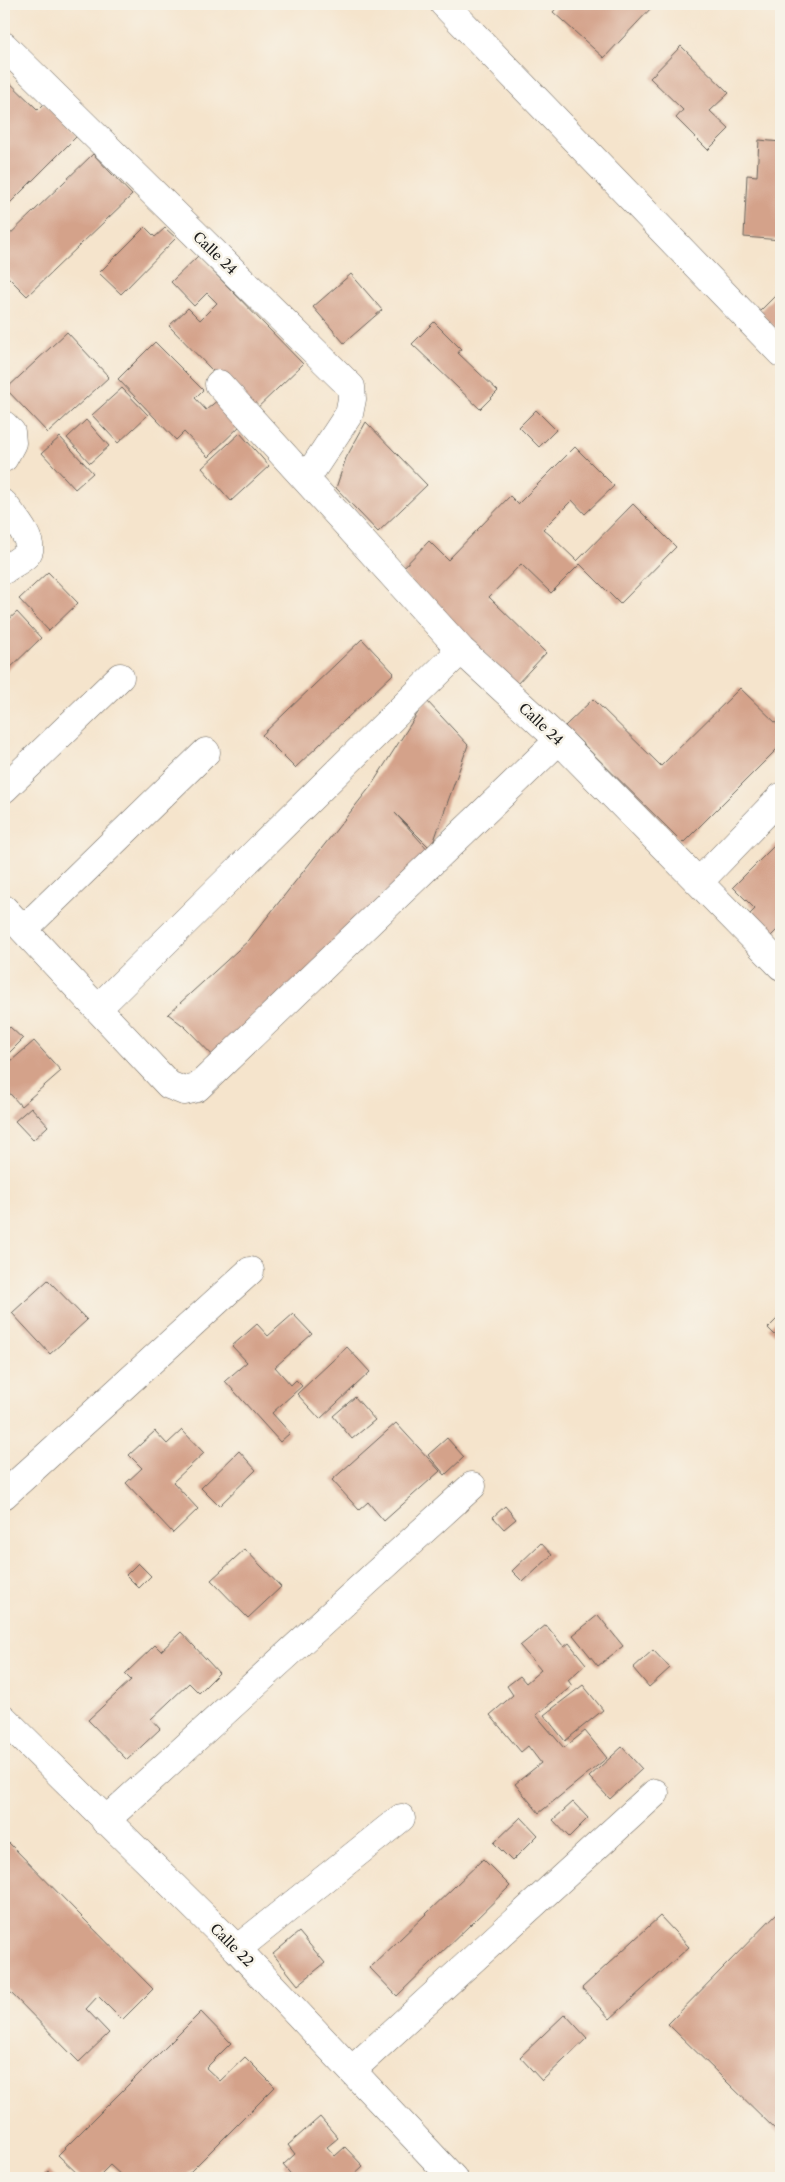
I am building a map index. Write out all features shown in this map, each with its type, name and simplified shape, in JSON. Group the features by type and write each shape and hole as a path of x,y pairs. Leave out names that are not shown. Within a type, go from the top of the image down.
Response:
{"street":[{"path":"444,4 781,353"},
{"name":"Calle 24","path":"4,46 351,387 352,399 349,414 306,479"},
{"name":"Calle 24","path":"219,384 461,650 559,740 781,966"},
{"path":"4,425 11,432 12,443 4,458"},
{"path":"4,504 30,542 30,550 4,570"},
{"path":"98,1008 461,650"},
{"path":"4,789 120,677"},
{"path":"4,909 170,1085 184,1091 198,1088 559,740"},
{"path":"24,929 206,752"},
{"path":"699,882 781,796"},
{"path":"4,1495 250,1271"},
{"path":"106,1821 472,1486"},
{"name":"Calle 22","path":"4,1719 237,1949 453,2178"},
{"path":"352,2070 655,1793"},
{"path":"237,1949 401,1818"}],"building":[{"path":"560,4 651,4 653,6 604,58 553,12"},
{"path":"681,46 729,93 710,111 729,129 708,150 676,118 683,110 650,78"},
{"path":"4,77 38,110 44,104 77,136 4,209"},
{"path":"759,140 781,142 781,240 744,237 747,175 757,176"},
{"path":"93,154 132,195 27,296 4,273 4,240"},
{"path":"145,227 155,237 165,228 176,238 121,294 99,273"},
{"path":"198,256 303,364 253,412 169,326 188,308 200,320 217,303 207,293 194,306 171,282"},
{"path":"351,274 382,310 344,343 313,307"},
{"path":"781,290 781,333 759,312"},
{"path":"434,322 461,349 458,353 498,391 480,409 412,344"},
{"path":"67,332 109,377 48,433 6,389"},
{"path":"155,342 203,390 195,398 206,410 219,399 243,423 208,457 184,432 176,440 118,379"},
{"path":"122,388 148,415 118,443 92,415"},
{"path":"536,410 556,430 539,447 519,427"},
{"path":"86,420 109,446 90,463 67,438"},
{"path":"366,422 427,485 378,532 336,488 346,458"},
{"path":"240,433 269,466 231,501 202,468"},
{"path":"60,437 93,473 75,489 42,453"},
{"path":"575,447 614,486 585,514 572,500 543,529 577,561 633,504 676,547 620,604 580,564 551,593 521,564 489,597 546,653 516,685 400,571 429,541 448,560 510,496 518,504"},
{"path":"48,572 78,603 49,631 19,599"},
{"path":"17,612 41,638 4,674 4,624"},
{"path":"362,639 394,673 295,768 262,735"},
{"path":"740,688 781,728 781,745 683,843 565,726 593,699 661,766"},
{"path":"426,700 468,745 431,849 395,813 431,853 218,1061 185,1027 168,1014 249,940 371,786"},
{"path":"781,839 781,926 770,937 748,916 755,909 733,887"},
{"path":"10,1027 23,1039 4,1058 4,1033"},
{"path":"34,1041 61,1071 21,1106 4,1087 4,1067"},
{"path":"31,1107 48,1126 33,1140 15,1121"},
{"path":"48,1280 87,1320 50,1354 12,1313"},
{"path":"293,1314 312,1334 275,1367 291,1385 296,1380 302,1386 272,1413 290,1433 280,1442 225,1381 247,1362 232,1346 257,1324 268,1336"},
{"path":"781,1315 781,1341 768,1328"},
{"path":"347,1347 370,1372 320,1419 297,1394"},
{"path":"355,1397 375,1420 352,1439 333,1416"},
{"path":"396,1423 440,1471 384,1521 368,1502 359,1510 332,1480"},
{"path":"182,1430 204,1453 173,1482 198,1509 173,1533 126,1483 142,1468 129,1455 155,1431 167,1444"},
{"path":"447,1438 464,1457 445,1475 428,1455"},
{"path":"239,1451 256,1470 219,1506 201,1488"},
{"path":"505,1506 516,1519 504,1529 493,1517"},
{"path":"541,1543 552,1555 523,1582 512,1571"},
{"path":"245,1549 281,1587 248,1618 211,1580"},
{"path":"138,1563 151,1576 139,1588 126,1575"},
{"path":"598,1615 623,1646 598,1666 573,1635"},
{"path":"546,1625 564,1647 569,1643 586,1664 568,1680 572,1686 536,1715 564,1748 585,1731 607,1758 539,1813 515,1784 541,1763 528,1746 521,1752 490,1715 513,1695 507,1686 520,1676 526,1683 541,1670 520,1646"},
{"path":"181,1632 219,1673 199,1693 189,1683 151,1719 160,1729 127,1760 88,1720 131,1680 125,1674 155,1645 161,1651"},
{"path":"653,1650 670,1668 649,1687 633,1668"},
{"path":"583,1685 603,1710 565,1741 544,1715"},
{"path":"622,1747 642,1769 610,1799 589,1777"},
{"path":"573,1802 588,1818 569,1837 553,1820"},
{"path":"521,1817 538,1835 512,1861 494,1843"},
{"path":"9,1843 153,1989 122,2020 98,1996 86,2009 109,2033 79,2062 4,1986 4,1849"},
{"path":"483,1859 510,1886 397,1996 370,1968"},
{"path":"781,1909 781,2135 668,2024"},
{"path":"660,1916 689,1947 610,2019 582,1988"},
{"path":"299,1932 325,1963 298,1985 273,1954"},
{"path":"201,2012 231,2043 206,2068 220,2081 245,2057 275,2087 184,2178 124,2178 110,2165 97,2178 82,2178 58,2155"},
{"path":"565,2014 587,2038 542,2081 520,2057"},
{"path":"320,2117 338,2138 327,2147 335,2156 345,2147 363,2166 350,2178 294,2178 283,2165 295,2154 288,2145"},
{"path":"48,2171 55,2178 41,2178"}]}
